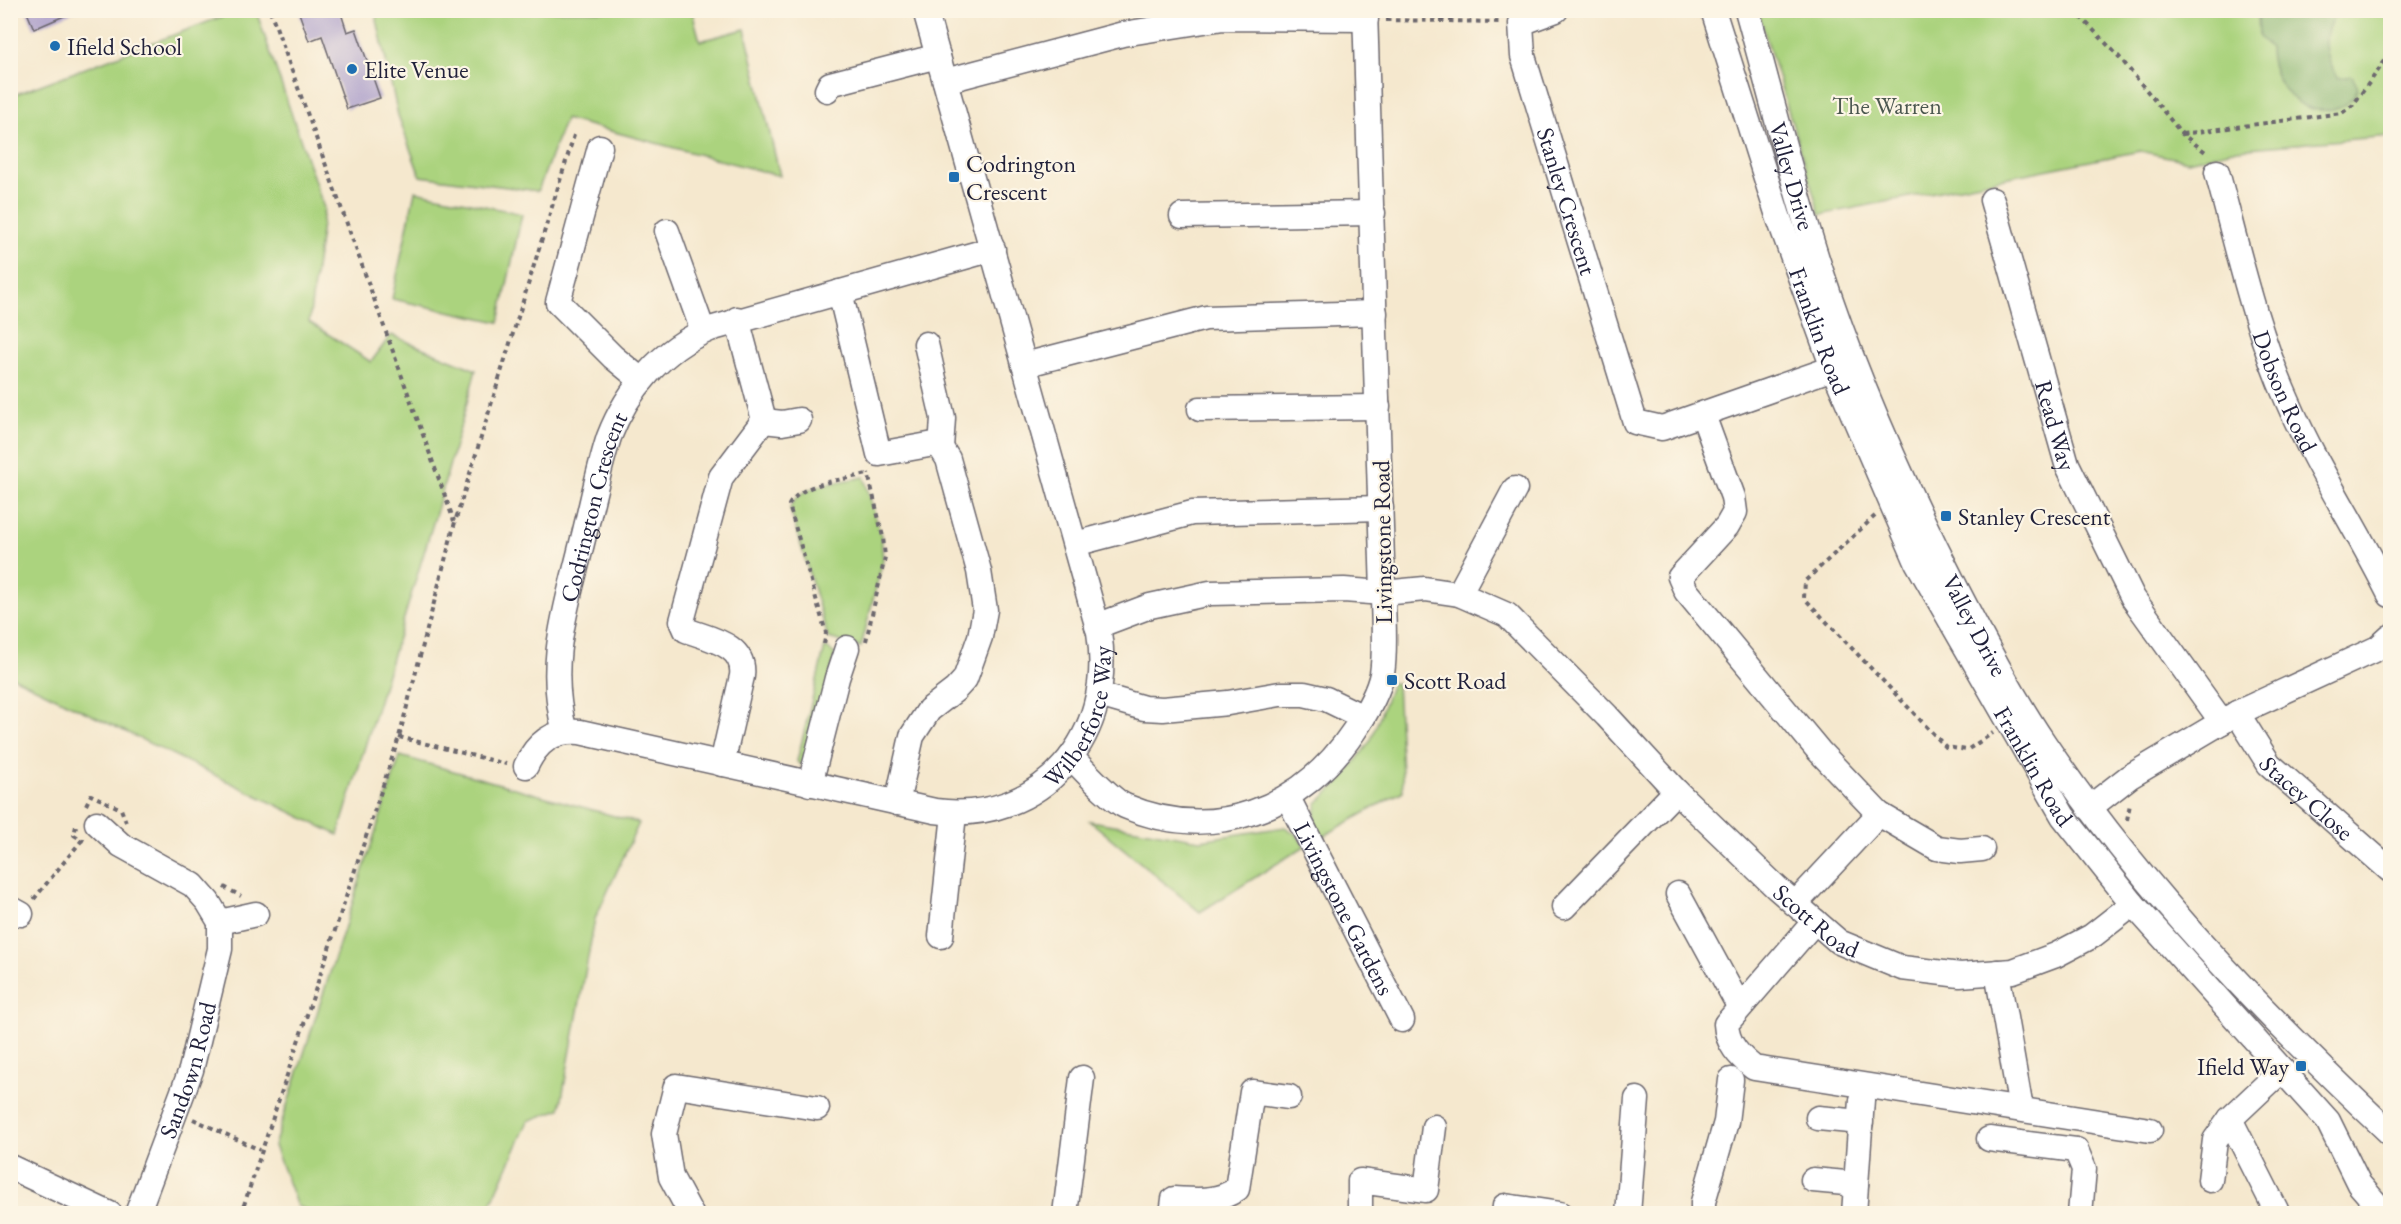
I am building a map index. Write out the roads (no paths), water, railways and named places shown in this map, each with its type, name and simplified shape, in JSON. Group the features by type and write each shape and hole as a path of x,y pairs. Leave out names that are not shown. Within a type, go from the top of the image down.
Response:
{"street":[{"name":"Wilberforce Way","path":"565,732 585,733 954,814 986,812 1023,798 1052,777 1071,757 1091,722 1099,695 1102,661 1098,627 925,10"},
{"name":"Stanley Crescent","path":"1556,10 1521,22 1523,56 1635,422 1662,428 1833,368"},
{"name":"Franklin Road","path":"1713,10 1778,216 1833,368 1917,562 2063,816 2133,904 2328,1121 2359,1184 2385,1214"},
{"name":"Valley Drive","path":"1747,10 1819,264 1868,396 1923,522 1984,641 2041,740 2089,808 2221,965 2296,1044 2391,1133"},
{"path":"945,81 1123,34 1223,18 1366,15"},
{"name":"Livingstone Road","path":"1071,757 1123,805 1185,822 1235,818 1288,798 1318,774 1344,745 1363,717 1381,676 1383,593 1366,15"},
{"path":"828,90 830,84 938,56"},
{"path":"600,147 558,302 613,357 641,380"},
{"name":"Dobson Road","path":"2217,172 2251,300 2276,375 2298,424 2391,595"},
{"name":"Read Way","path":"1992,200 2067,464 2133,598 2229,718"},
{"path":"1182,216 1373,213"},
{"path":"667,231 703,331"},
{"name":"Codrington Crescent","path":"565,732 558,707 555,677 561,628 608,441 620,411 641,380 668,355 703,331 737,319 993,249"},
{"path":"840,292 873,464 934,444 941,448 948,459 983,588 985,610 980,637 965,679 929,710 912,736 897,803"},
{"path":"1024,365 1206,318 1375,313"},
{"path":"722,764 742,666 732,650 687,630 682,621 721,477 764,421 737,319"},
{"path":"926,344 943,418 941,448"},
{"path":"1200,409 1378,407"},
{"path":"1703,414 1733,497 1735,512 1727,526 1680,577 1686,591 1819,751 1879,814 1937,848 1960,851 1982,849"},
{"path":"764,421 782,423 800,420"},
{"path":"1459,594 1515,489"},
{"path":"1075,544 1192,513 1381,508"},
{"name":"Scott Road","path":"1098,627 1150,606 1210,593 1344,590 1383,593 1425,589 1459,594 1507,615 1608,716 1677,791 1795,904 1839,942 1902,968 1960,975 2013,971 2055,955 2092,936 2133,904"},
{"path":"2089,808 2129,777 2229,718 2378,648 2391,637"},
{"path":"810,784 844,647"},
{"path":"1099,695 1144,708 1163,709 1228,703 1280,694 1304,694 1326,699 1363,717"},
{"name":"Stacey Close","path":"2229,718 2269,764 2391,870"},
{"path":"526,766 540,743 565,732"},
{"path":"1564,908 1677,791"},
{"name":"Livingstone Gardens","path":"1288,798 1402,1020"},
{"path":"941,936 954,814"},
{"path":"1795,904 1879,814"},
{"path":"86,829 121,845 193,885 208,902 220,922 256,914"},
{"path":"1678,894 1739,1006"},
{"path":"1815,921 1739,1006 1726,1024 1727,1038 1740,1057 1754,1068 2150,1130"},
{"name":"Sandown Road","path":"137,1214 196,1052 219,958 220,922"},
{"path":"1997,972 2021,1109"},
{"path":"2210,1180 2215,1140 2230,1119 2282,1070"},
{"path":"1065,1214 1082,1078"},
{"path":"1704,1214 1703,1202 1726,1122 1731,1080"},
{"path":"691,1214 671,1177 664,1134 676,1086 817,1108"},
{"path":"1172,1214 1174,1199 1210,1200 1226,1197 1237,1189 1252,1092 1289,1097"},
{"path":"1628,1214 1637,1099"},
{"path":"1818,1118 1862,1111 1854,1214"},
{"path":"2230,1119 2276,1210"},
{"path":"1360,1214 1360,1180 1426,1190 1434,1127"},
{"path":"1989,1139 2076,1150 2084,1169 2080,1214"},
{"path":"10,1167 110,1214"},
{"path":"1813,1180 1857,1184"},
{"path":"1504,1214 1505,1206 1560,1214"}],"place":[{"name":"Ifield School","path":"55,46"},
{"name":"Elite Venue","path":"352,69"},
{"name":"Codrington Crescent","path":"954,177"},
{"name":"Stanley Crescent","path":"1946,516"},
{"name":"Scott Road","path":"1392,680"},
{"name":"Ifield Way","path":"2301,1066"}],"park label":[{"name":"The Warren","path":"1887,105"}]}
